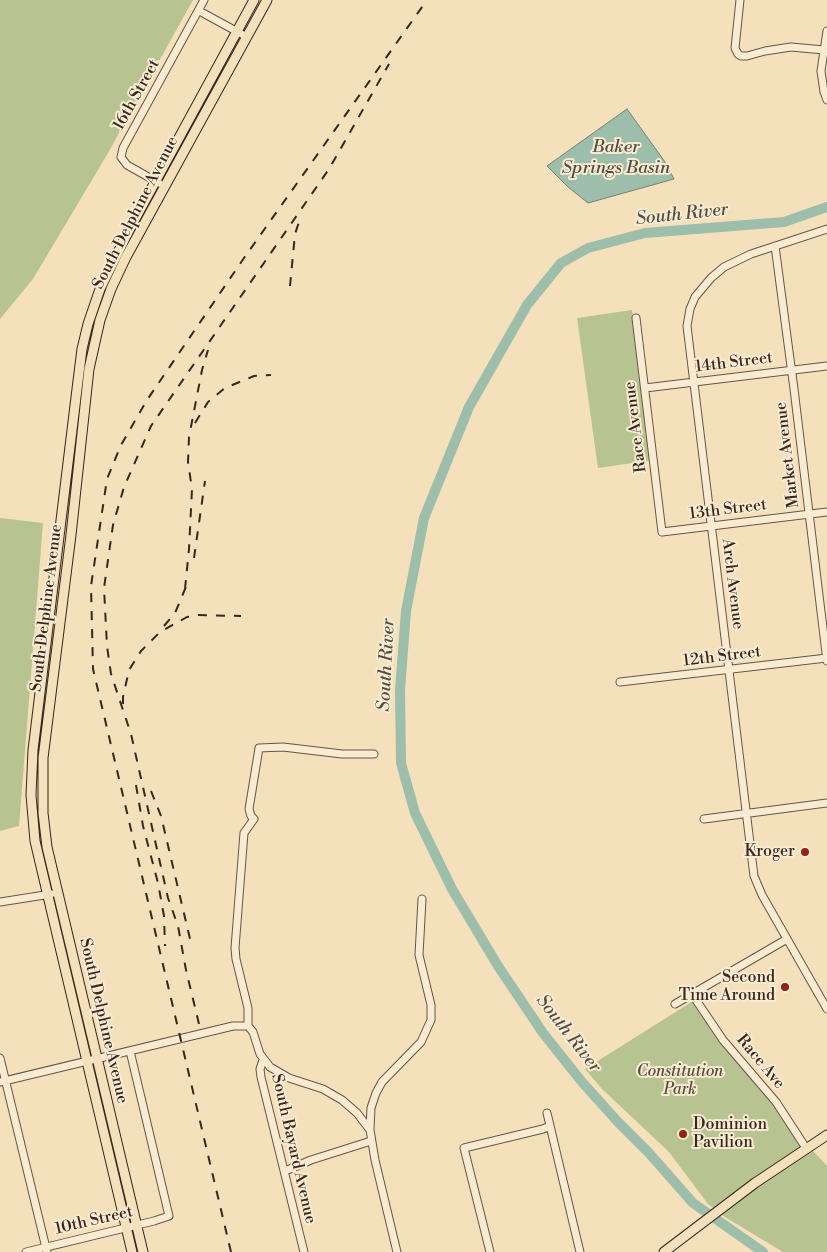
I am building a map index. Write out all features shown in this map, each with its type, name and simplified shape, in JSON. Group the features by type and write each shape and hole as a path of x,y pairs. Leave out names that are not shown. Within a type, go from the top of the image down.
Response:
{"main road":[{"name":"South Delphine Avenue","path":"132,1252 34,834 31,795 32,764 82,349 88,324 100,289 130,228 254,0"},
{"name":"South Delphine Avenue","path":"143,1252 47,847 43,813 43,758 71,535 88,369 100,320 111,288 267,0"},
{"path":"664,1252 740,1195 827,1135"}],"street":[{"name":"16th Street","path":"165,186 134,170 121,157 123,148 204,0"},
{"path":"740,0 735,48 741,56 791,47 824,50"},
{"path":"203,14 247,37"},
{"path":"827,31 821,81 827,100"},
{"name":"Arch Avenue","path":"827,229 740,258 724,267 711,278 695,297 687,326 754,876 827,1009"},
{"name":"Market Avenue","path":"775,246 827,659"},
{"name":"Race Avenue","path":"636,318 662,532"},
{"name":"14th Street","path":"645,388 827,366"},
{"name":"13th Street","path":"662,532 827,512"},
{"name":"12th Street","path":"620,682 827,659"},
{"name":"South Bayard Avenue","path":"304,1252 261,1077 260,1069 263,1060 253,1032 248,1026 248,1008 236,959 235,948 244,833 254,819 249,809 259,748 276,747 342,754 374,754"},
{"path":"704,819 827,803"},
{"path":"0,902 57,893"},
{"path":"397,1252 370,1130 371,1108 382,1082 421,1042 431,1020 431,1005 419,955 422,899"},
{"path":"674,1004 787,939"},
{"name":"Race Ave","path":"692,994 724,1040 776,1102 806,1148"},
{"path":"3,1082 232,1026 248,1026"},
{"name":"10th Street","path":"26,1252 46,1250 168,1217 162,1180 130,1051"},
{"path":"0,1058 3,1082 46,1250"},
{"path":"263,1060 284,1076 322,1089 342,1100 357,1113 370,1130"},
{"path":"547,1113 580,1252"},
{"path":"490,1252 464,1148 550,1126"},
{"path":"285,1171 311,1160 372,1141"}],"green space":[{"path":"0,0 193,0 108,153 33,279 0,319"},
{"path":"632,310 653,460 598,468 577,318"},
{"path":"0,518 43,523 19,826 0,831"},
{"name":"Constitution Park","path":"693,1001 802,1143 827,1166 827,1252 783,1252 725,1217 708,1204 669,1152 602,1089 585,1069"}],"water":[{"name":"Baker Springs Basin","path":"627,109 665,162 674,179 588,203 568,187 547,166"}],"waterway":[{"name":"South River","path":"763,1252 693,1203 582,1082 543,1033 498,966 452,889 415,813 401,763 400,690 406,611 424,518 469,407 527,305 561,263 588,248 645,233 784,222 827,207"}],"railway":[{"path":"231,1252 93,669 91,586 107,479 121,445 147,400 244,258 427,0"},
{"path":"199,1024 178,926 168,898 131,734 111,674 107,646 104,588 113,525 124,487 151,426 329,169 389,64"},
{"path":"290,286 295,234 301,216"},
{"path":"185,589 192,489 188,462 189,437 202,370 208,350"},
{"path":"195,423 208,402 225,388 254,376 271,375"},
{"path":"194,558 205,481"},
{"path":"164,626 175,613 188,582"},
{"path":"123,704 129,670 141,651 160,632 187,617 198,615 241,616"},
{"path":"136,785 143,826 158,883 164,916 165,946"},
{"path":"151,791 161,816 191,943"}],"place":[{"name":"Kroger","path":"805,852"},
{"name":"Second Time Around","path":"785,987"},
{"name":"Dominion Pavilion","path":"683,1134"}]}
